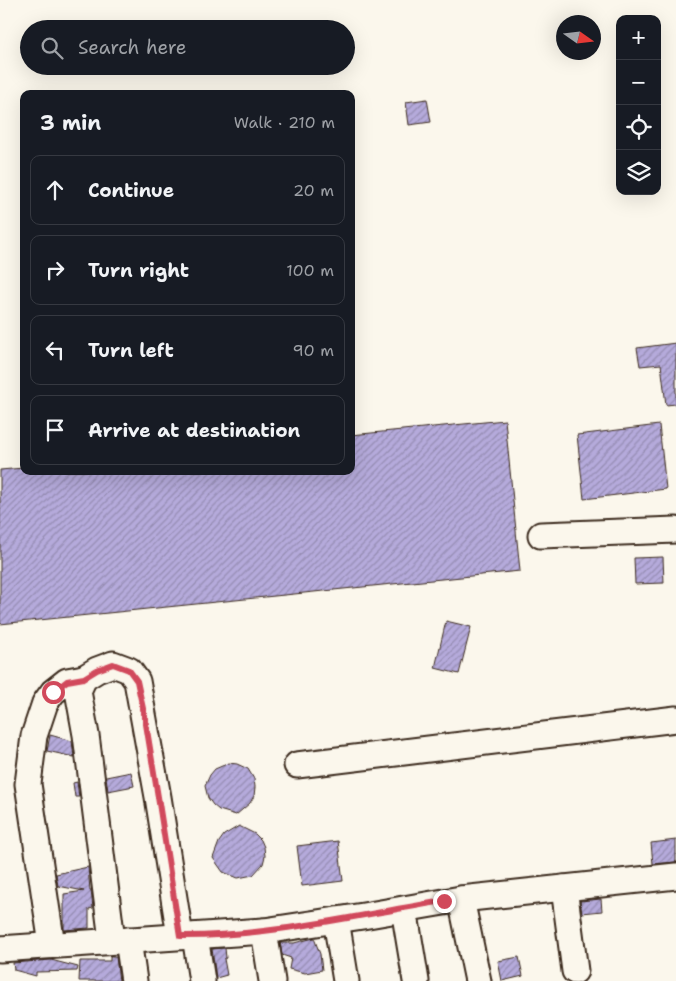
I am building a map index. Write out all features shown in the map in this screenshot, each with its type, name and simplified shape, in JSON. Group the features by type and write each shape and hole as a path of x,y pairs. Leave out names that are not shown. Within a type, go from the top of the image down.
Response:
{"street":[{"path":"541,535 676,530"},
{"path":"52,945 28,784 34,736 44,703 53,692 67,681 84,678 97,670 113,664 129,670 137,681 187,936 202,981"},
{"path":"84,678 78,691 120,940 134,981"},
{"path":"297,765 676,719"},
{"path":"0,949 264,931 461,899 676,876"},
{"path":"564,888 575,971"},
{"path":"461,899 478,981"},
{"path":"404,909 416,981"},
{"path":"336,920 346,981"},
{"path":"264,931 272,981"}],"building":[{"path":"427,99 431,122 409,125 406,102"},
{"path":"676,343 676,404 666,405 661,364 640,366 637,348"},
{"path":"505,420 520,571 0,624 0,470 20,468 20,475 355,475 355,435"},
{"path":"659,425 666,489 584,499 577,435"},
{"path":"663,557 664,583 635,584 634,558"},
{"path":"446,621 471,627 459,674 435,668"},
{"path":"50,735 72,741 74,757 47,751"},
{"path":"229,763 248,769 254,779 254,796 250,803 236,815 219,810 213,805 208,798 205,786 215,769"},
{"path":"131,772 134,786 108,791 106,777"},
{"path":"77,782 79,797 75,797 73,783"},
{"path":"239,826 255,834 261,840 265,856 263,864 253,875 238,878 223,872 213,858 224,835"},
{"path":"676,840 676,862 653,864 651,843"},
{"path":"338,841 343,881 302,886 297,846"},
{"path":"88,867 93,908 89,909 89,928 64,930 64,894 84,891 58,886 56,874"},
{"path":"601,899 602,911 582,913 580,901"},
{"path":"314,938 320,954 322,970 305,973 289,969 291,958 282,955 280,943 294,943"},
{"path":"225,948 226,958 224,959 227,975 216,978 212,949"},
{"path":"110,957 116,957 119,981 79,981 80,961 110,961"},
{"path":"519,957 523,976 502,981 498,961"},
{"path":"51,960 78,967 77,971 36,972 36,976 14,970 13,963"}],"route":[{"path":"53,692 67,681 84,678 97,670 113,664 129,670 137,681 145,718 180,936 264,931 444,901"}]}
